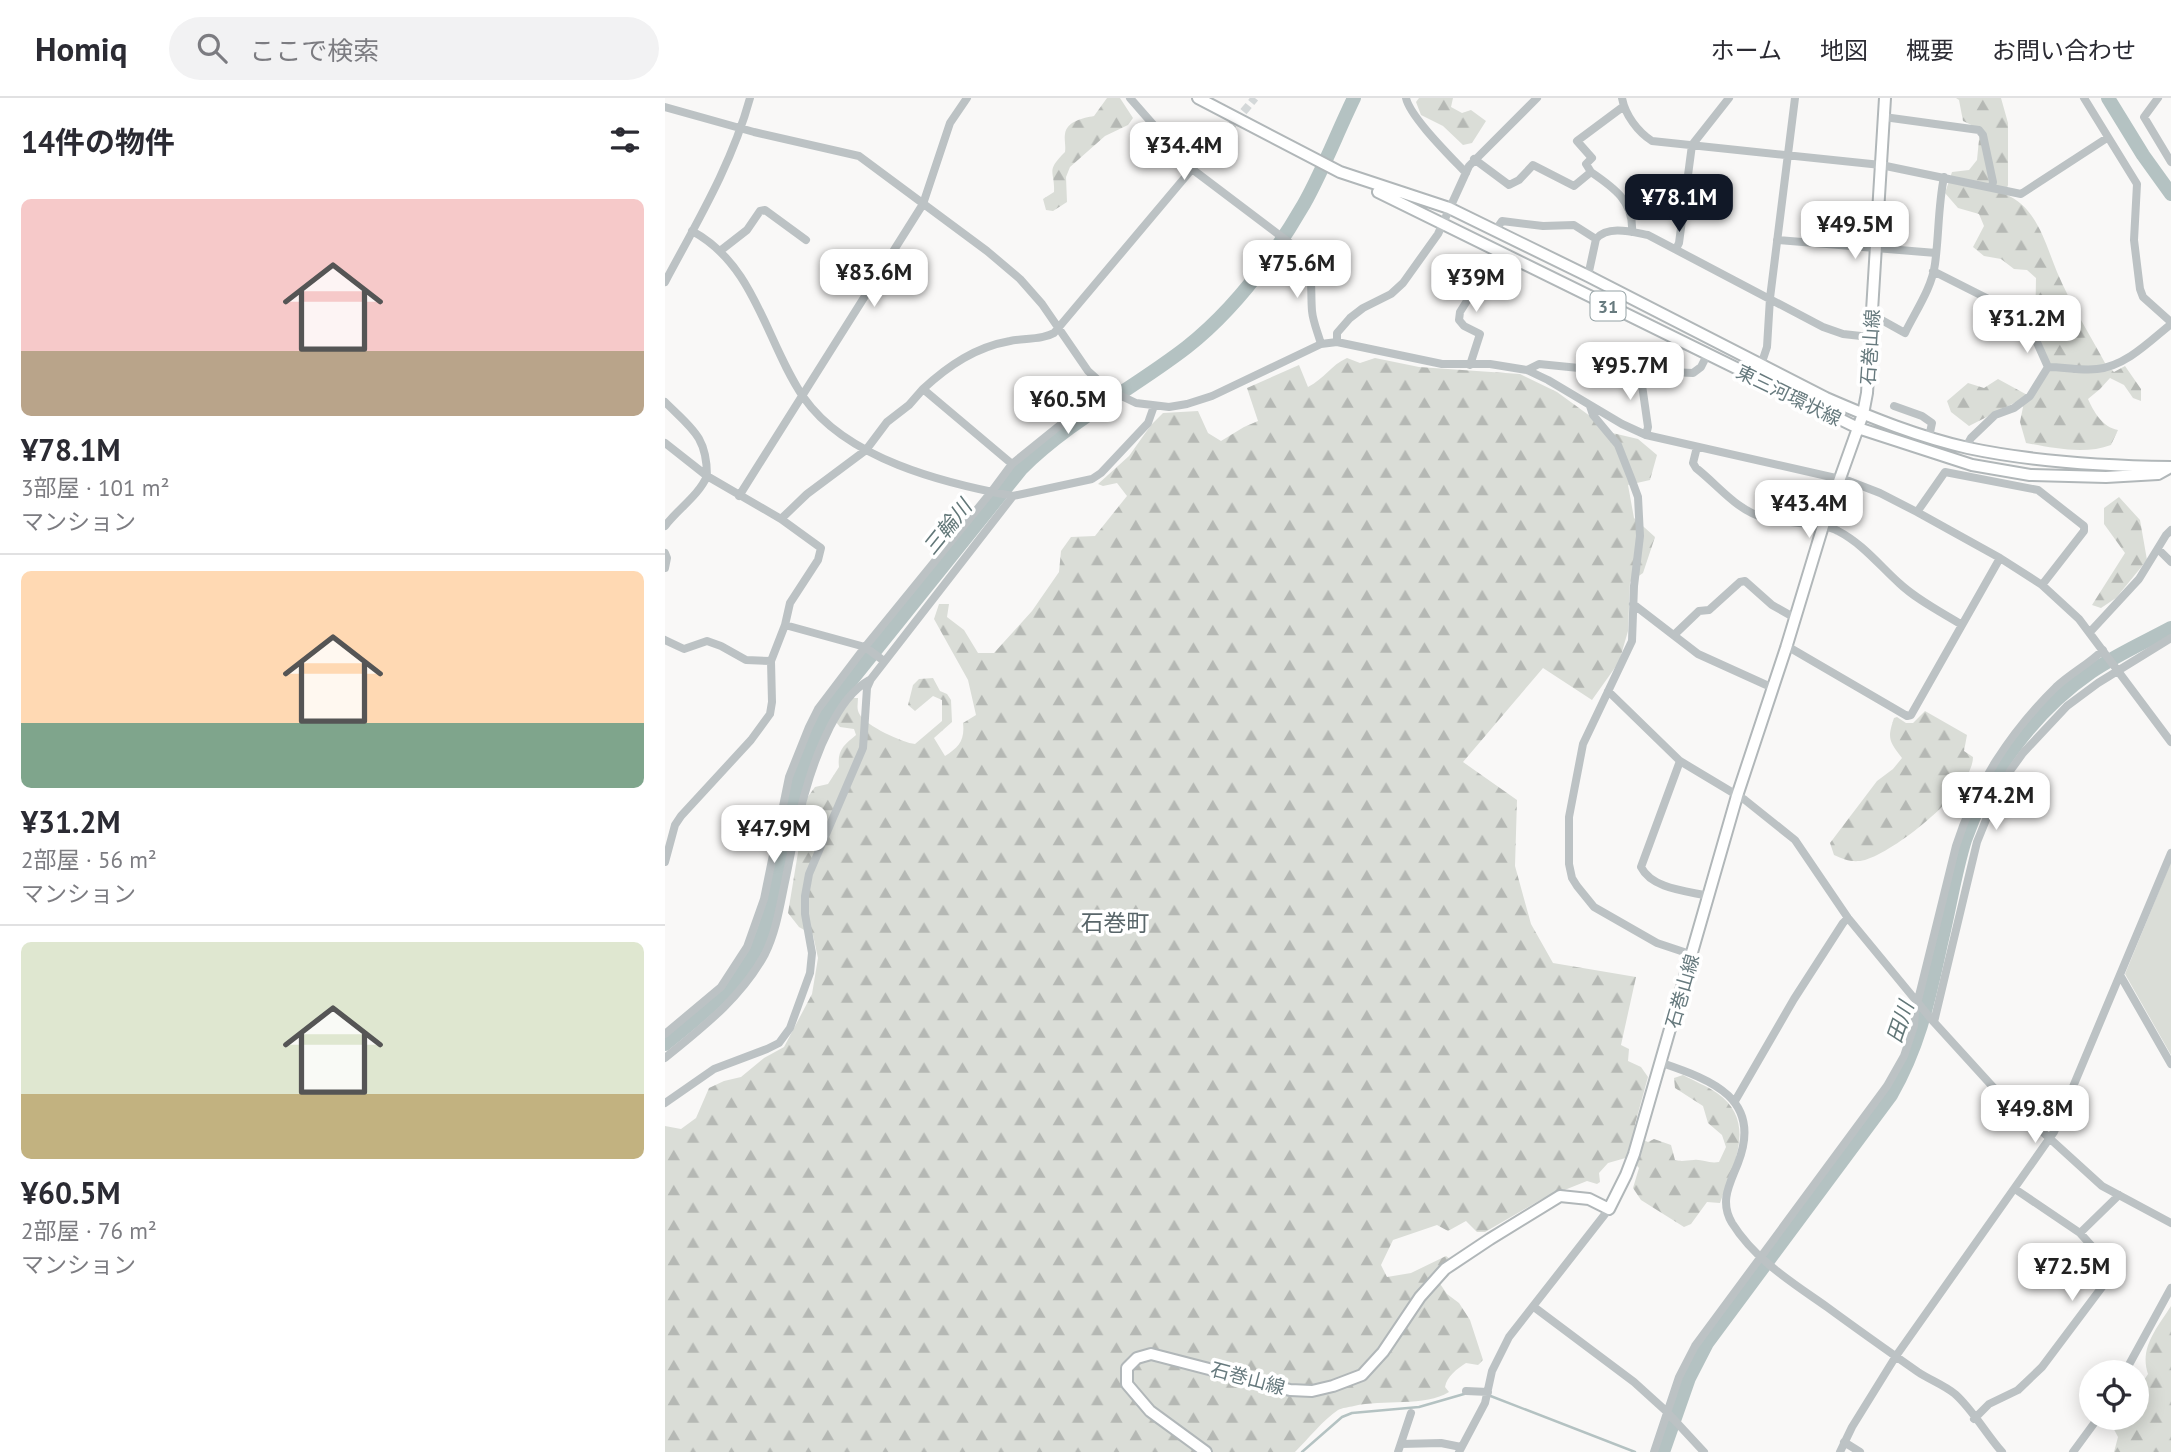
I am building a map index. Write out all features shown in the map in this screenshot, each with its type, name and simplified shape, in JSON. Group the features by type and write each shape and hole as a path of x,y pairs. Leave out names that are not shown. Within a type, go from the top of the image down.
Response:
{"main road":[{"name":"東三河環状線","path":"1198,98 1340,172 1449,208 1826,398 1863,414 1929,437 2013,457 2170,468"},
{"name":"東三河環状線","path":"1209,98 1231,115"},
{"name":"石巻山線","path":"1206,1452 1150,1411 1127,1384 1127,1368 1136,1358 1151,1354 1290,1390 1312,1391 1333,1387 1361,1375 1383,1352 1420,1297 1445,1269 1490,1239 1560,1196 1588,1199 1609,1209 1630,1165 1662,1063 1737,796 1823,526 1863,414 1867,393 1885,98"},
{"name":"東三河環状線","path":"1359,180 1375,191 1858,428 1972,465 2031,475 2106,477 2158,474 2170,468"}],"street":[{"path":"665,282 724,169 750,98"},
{"path":"739,496 923,204 950,122 967,98"},
{"path":"1130,98 1192,169 1306,259 1311,272 1313,318 1321,344"},
{"path":"1406,98 1417,121 1466,173"},
{"path":"1337,342 1337,333 1350,318 1391,294 1403,283 1429,249 1474,159 1537,98"},
{"path":"1676,249 1692,145 1729,98"},
{"path":"1761,365 1767,347 1770,299 1795,98"},
{"path":"2048,367 2093,370 2111,366 2131,355 2171,323 2143,297 2134,240 2137,184 2084,98"},
{"path":"2158,98 2144,117 2171,162"},
{"path":"1632,232 1623,196 1591,172 1586,164 1593,158 1577,141 1623,102 1636,127 1652,141 1881,165 2021,194 2107,138"},
{"path":"665,107 859,156 1020,279 1059,328 1088,371 1108,389 1128,400 1169,407 1212,396 1321,344 1337,342 1362,345 1417,360 1499,365 1527,370 1646,435 1839,478 1880,493 2000,558 2042,585 2090,632 2171,742"},
{"path":"1884,117 1979,130 1983,135 1993,182 1991,186"},
{"path":"781,519 807,494 866,450 887,422 909,405 938,375 966,355 992,344 1049,336 1059,328 1228,130"},
{"path":"1474,159 1509,185 1519,180 1533,165 1574,186 1591,172"},
{"path":"1872,317 1905,333 1933,271 1939,201 1944,177"},
{"path":"720,251 747,230 760,211 765,210 806,240"},
{"path":"1495,230 1502,221 1543,226 1574,225 1596,239"},
{"path":"692,231 720,251 751,292 802,395 836,432 866,450 951,482 1011,495 1092,480 1148,423 1153,406"},
{"path":"1588,276 1596,239 1605,232 1648,234 1823,327 1843,334 1870,337"},
{"path":"1777,240 1936,253"},
{"path":"1470,365 1480,334 1464,326 1459,320 1460,312 1499,251"},
{"path":"1933,271 2026,318 2048,367"},
{"path":"1527,370 1539,364 1693,373 1701,367 1707,355"},
{"path":"1966,447 1971,438 1995,415 2014,408 2030,396 2048,367"},
{"path":"1640,372 1648,427 1646,435"},
{"path":"923,389 1012,464"},
{"path":"665,1034 721,987 747,947 764,899 789,777 818,709 1012,464 1108,389"},
{"path":"665,402 698,434 706,458 707,476 698,491 678,509 665,526"},
{"path":"1590,406 1593,415 1618,444 1638,497 1640,536 1632,640 1586,735 1577,767 1569,817 1569,864 1572,878 1594,906 1657,943 1693,955"},
{"path":"1895,406 1922,416 1932,423 1929,437"},
{"path":"665,443 707,476 781,519 821,548 818,560 790,603 771,661 772,702 769,714 764,724 681,816 667,846 665,862"},
{"path":"1697,447 1693,463 1696,468 1740,507 1764,518 1838,530 1863,547 1900,584 1962,625"},
{"path":"1917,512 1945,472 2038,490 2084,526 2084,531 2042,585"},
{"path":"665,1103 714,1069 779,1042 790,1028 810,973 812,953 805,914 809,874 863,748 867,688 881,659 1011,495"},
{"path":"2090,632 2139,579 2165,535 2171,530"},
{"path":"2158,550 2171,562"},
{"path":"665,553 665,568"},
{"path":"1786,648 1907,716 1911,715 2000,558"},
{"path":"1674,635 1699,611 1709,610 1740,582 1745,582 1772,605 1795,618"},
{"path":"1633,604 1698,654 1773,688"},
{"path":"785,625 867,648 881,659"},
{"path":"1933,1021 1977,842 1996,796 2024,753 2052,721 2117,669 2171,638"},
{"path":"665,640 684,649 707,641 714,642 746,660 771,661"},
{"path":"1654,1452 1695,1346 1862,1123 1896,1073 1912,1034 1920,1005 1956,846 1968,811 1995,763 2031,713 2057,686 2104,652"},
{"path":"665,1058 716,1016 764,956 776,923 802,799 824,738 848,697 861,684 871,679"},
{"path":"1608,691 1679,761 1737,796 1795,840 1848,919 1933,1021 1986,1079 2102,1186 2171,1223"},
{"path":"1679,761 1641,867 1642,871 1659,884 1709,896"},
{"path":"1840,1452 1896,1356 2050,1139 2171,853"},
{"path":"1735,1101 1794,999 1848,919"},
{"path":"2120,975 2171,1064"},
{"path":"1662,1063 1718,1087 1735,1101 1741,1111 1745,1124 1744,1141 1739,1162 1727,1187 1726,1210 1731,1222 1761,1257 1896,1356 1955,1394 2002,1452"},
{"path":"1974,1419 1989,1404 2018,1390 2042,1367 2114,1271 2080,1233 2015,1189"},
{"path":"2080,1233 2119,1195"},
{"path":"1411,1413 1399,1448 1441,1443 1460,1450 1488,1392 1492,1371 1509,1337 1609,1209"},
{"path":"2132,1360 2171,1288"},
{"path":"1534,1307 1635,1382 1704,1452"},
{"path":"1466,1391 1488,1392"},
{"path":"2073,1452 2089,1430"},
{"path":"1844,1442 1860,1452"}],"green space":[{"path":"1107,98 1120,98 1133,118 1128,125 1105,136 1070,167 1066,177 1067,202 1053,211 1046,210 1043,199 1054,192 1052,171 1065,152 1066,130 1076,121 1094,116"},
{"path":"1419,98 1453,98 1451,107 1462,113 1471,110 1486,121 1472,143 1463,145 1443,126 1421,115 1416,102"},
{"path":"1956,98 2001,98 2008,123 2008,185 2005,194 2025,208 2039,227 2068,295 2105,363 2114,372 2125,366 2141,389 2141,401 2133,398 2124,385 2110,378 2088,399 2103,422 2118,430 2111,445 2080,450 2026,443 2020,422 2023,407 2018,401 1969,426 1951,412 1947,401 1968,383 1984,388 1998,379 2031,397 2048,372 2035,334 2036,278 2027,270 2014,269 2001,259 1984,256 1973,247 1984,226 1979,214 1958,208 1945,193 1952,172 1969,170 1977,160 1980,129 1963,121 1959,100"},
{"path":"1347,358 1360,363 1375,358 1419,367 1520,374 1557,392 1590,416 1604,431 1638,439 1657,455 1650,480 1628,485 1634,518 1655,537 1643,573 1630,582 1628,631 1619,662 1592,700 1543,668 1463,762 1517,800 1515,866 1531,924 1553,963 1636,977 1621,1045 1629,1049 1628,1061 1641,1067 1648,1077 1635,1124 1636,1137 1648,1142 1654,1139 1671,1145 1675,1160 1719,1162 1726,1147 1722,1135 1708,1123 1703,1106 1675,1088 1674,1078 1683,1075 1717,1093 1729,1104 1737,1117 1739,1145 1720,1203 1707,1202 1691,1224 1684,1227 1641,1200 1633,1188 1639,1168 1629,1157 1608,1163 1599,1173 1600,1182 1597,1184 1587,1181 1542,1199 1485,1232 1477,1232 1466,1221 1448,1231 1437,1225 1393,1240 1381,1265 1387,1277 1411,1273 1446,1256 1451,1260 1434,1275 1470,1320 1483,1360 1478,1365 1466,1363 1456,1370 1446,1383 1445,1387 1449,1392 1439,1397 1365,1404 1338,1410 1295,1452 665,1452 665,1126 681,1129 696,1118 709,1088 741,1077 764,1058 784,1047 812,994 818,958 813,935 799,927 788,913 807,798 815,787 828,784 839,767 842,748 856,735 854,729 840,727 836,722 852,698 858,698 858,711 869,724 915,744 942,721 942,700 933,696 915,711 908,705 913,685 919,679 933,678 940,691 947,694 951,700 952,722 934,738 945,756 950,753 962,739 963,723 976,715 968,680 934,619 939,604 949,604 947,617 964,630 978,653 994,653 1032,611 1059,572 1061,551 1071,537 1095,536 1127,496 1117,483 1103,486 1098,484 1129,456 1163,413 1198,411 1208,433 1221,441 1258,421 1247,388 1299,365 1308,387"},
{"path":"2119,497 2140,520 2147,560 2116,598 2101,608 2092,605 2125,553 2104,524 2104,508"},
{"path":"1925,711 1967,735 1964,751 1973,757 1970,771 1931,818 1895,845 1865,860 1845,860 1834,855 1830,843 1877,781 1902,758 1891,740 1890,731 1894,718 1913,723"},
{"path":"2171,862 2171,1055 2125,974"},
{"path":"2171,1306 2171,1452 2114,1452 2118,1437 2114,1430 2149,1430 2149,1360 2146,1360 2146,1356 2155,1330"}],"waterway":[{"name":"三輪川","path":"665,1044 730,986 759,943 775,891 796,789 809,751 833,703 1021,469 1060,435 1187,347 1237,299 1280,243 1304,204 1354,98"},
{"path":"2108,98 2171,194"},
{"name":"田川","path":"1663,1452 1689,1378 1707,1343 1891,1095 1901,1075 1917,1038 1928,1000 1965,840 2000,768 2032,725 2070,688 2110,660 2171,628"},
{"path":"1302,1452 1342,1417 1352,1413 1419,1407 1464,1394"},
{"path":"1488,1395 1635,1452"}],"tunnel":[{"path":"1228,130 1255,98"}],"district":[{"name":"石巻町","path":"1115,922"}]}
